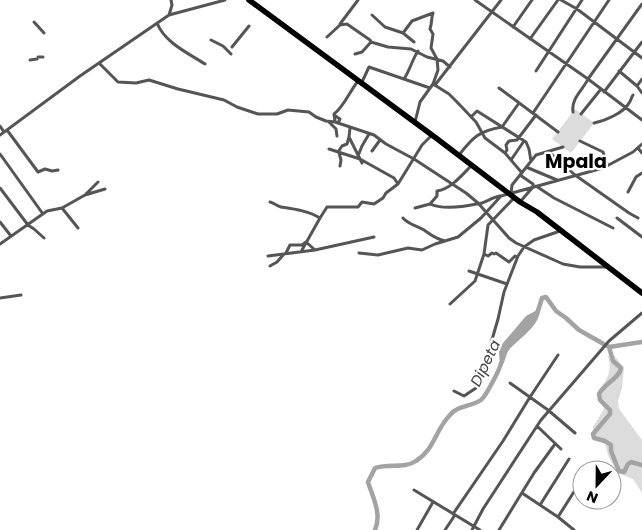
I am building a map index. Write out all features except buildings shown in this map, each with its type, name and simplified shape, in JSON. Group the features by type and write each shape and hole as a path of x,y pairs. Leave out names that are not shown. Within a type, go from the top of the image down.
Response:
{"highway":[{"path":"248,0 459,154 520,202 537,212 642,293"}],"street":[{"path":"169,15 172,5 171,0"},
{"path":"0,135 169,15 225,0"},
{"path":"327,37 340,24 358,0"},
{"path":"475,0 566,63 642,120"},
{"path":"414,122 420,102 430,88 450,67 501,0"},
{"path":"513,27 532,0"},
{"path":"530,39 560,0 576,9 642,58"},
{"path":"536,71 582,0"},
{"path":"505,153 508,150 506,145 509,140 514,141 519,138 566,63 609,0"},
{"path":"573,112 572,104 642,4"},
{"path":"403,33 412,21 433,13 430,20 432,25 430,29 433,34 431,48 437,59 438,70 434,85"},
{"path":"372,15 385,27 403,33 414,42"},
{"path":"34,22 44,33"},
{"path":"158,23 160,30 170,40 205,64"},
{"path":"340,24 347,24 371,42 388,47 411,48 427,57 443,61 450,67"},
{"path":"232,47 249,26"},
{"path":"211,40 224,46 231,54"},
{"path":"355,54 362,52 371,42"},
{"path":"581,114 642,42"},
{"path":"404,79 418,51"},
{"path":"30,60 43,57"},
{"path":"99,63 118,82 136,83 149,80 224,100 237,107 258,114 277,114 288,110 309,112 316,118 336,122 374,135 414,159 478,203 509,238 524,247 563,264 580,267 608,267"},
{"path":"336,122 340,119 334,115 340,110 348,94 360,82 369,67 430,88"},
{"path":"619,71 637,86 642,93"},
{"path":"637,86 642,79"},
{"path":"434,85 449,94 476,122 481,132 492,144 505,153 521,174 534,186 613,228"},
{"path":"499,88 558,132"},
{"path":"594,123 607,120 625,107 632,95"},
{"path":"459,154 481,132 502,127 519,103"},
{"path":"471,117 477,111 524,141 529,150 531,160"},
{"path":"329,121 336,129 338,136"},
{"path":"0,126 38,172 45,169 58,170"},
{"path":"336,129 341,126 344,128 348,127"},
{"path":"348,127 349,137 355,147 358,159 362,163"},
{"path":"358,159 362,146 369,134"},
{"path":"302,251 327,207 358,207 362,202 374,204 383,198 386,193 398,184 422,145 433,135"},
{"path":"338,153 349,137"},
{"path":"372,151 380,140"},
{"path":"511,160 524,141"},
{"path":"580,141 603,152 607,165"},
{"path":"529,150 532,144"},
{"path":"415,208 430,204 444,207 478,203 501,196 513,195 534,186 603,168 642,144"},
{"path":"355,147 362,146"},
{"path":"450,304 475,281 484,254 488,225 513,195 512,186 536,155 563,147"},
{"path":"329,148 358,159 394,178 398,184"},
{"path":"638,148 642,154"},
{"path":"548,152 576,176 629,214 638,218"},
{"path":"338,153 341,160 340,166"},
{"path":"0,154 43,214"},
{"path":"430,204 437,196 437,192 452,184 472,164"},
{"path":"526,167 556,180"},
{"path":"628,192 636,177 642,173"},
{"path":"85,195 98,182"},
{"path":"520,202 534,186"},
{"path":"0,188 28,225 44,238"},
{"path":"0,244 52,209 62,208 85,195 105,189"},
{"path":"358,253 373,256 408,248 422,250 446,241 463,234 501,196"},
{"path":"270,202 281,207 310,212 320,218"},
{"path":"62,208 78,228"},
{"path":"403,218 410,225 446,241"},
{"path":"617,218 642,236"},
{"path":"0,222 10,236"},
{"path":"454,391 464,396 476,388 480,381 507,284 517,257 524,247 540,237 552,235 560,230"},
{"path":"268,256 316,250 374,237"},
{"path":"306,242 316,250"},
{"path":"270,266 277,262 290,245 302,245 306,242"},
{"path":"484,254 488,256 496,253 509,262 515,256 517,257"},
{"path":"469,271 507,284"},
{"path":"0,298 22,295"},
{"path":"473,528 483,509 548,410 609,341 642,313"},
{"path":"445,530 558,355"},
{"path":"510,383 548,410 575,433"},
{"path":"537,426 561,449"},
{"path":"499,530 539,465 555,444"},
{"path":"540,505 569,459"},
{"path":"414,490 473,528 480,530"},
{"path":"522,493 574,530"},
{"path":"558,517 572,495"},
{"path":"418,530 433,502"}],"shaded area":[{"path":"575,109 594,123 571,153 552,139"},
{"path":"539,309 537,321 509,350 500,368 499,350 503,343 526,316"},
{"path":"614,355 624,368 622,388 618,401 619,409 642,440 642,493 633,479 622,475 622,460 610,460 605,444 592,438 593,427 604,409 597,394 609,372 608,356"}],"waterway":[{"name":"Dipeta","path":"537,314 542,298 546,297 556,311 579,330 609,347 613,361 621,368 618,375 599,394 600,400 610,410 610,414 593,434 594,438 611,445 611,451 619,471 624,472 631,462 642,465"},
{"path":"609,347 642,342"},
{"name":"Dipeta","path":"375,530 378,518 368,482 375,468 406,465 416,461 427,451 441,427 453,412 483,398 501,363"}],"district":[{"name":"Mpala","path":"576,161"}]}
